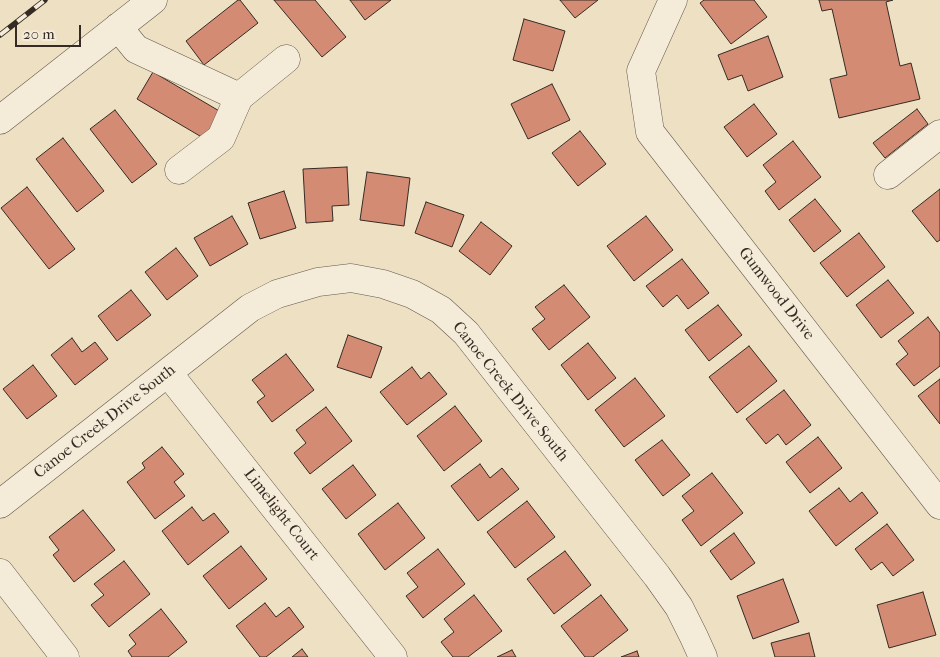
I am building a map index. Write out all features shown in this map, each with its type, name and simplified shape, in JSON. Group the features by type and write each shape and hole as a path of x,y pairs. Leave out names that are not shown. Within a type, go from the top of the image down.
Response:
{"street":[{"path":"0,120 153,0"},
{"name":"Gumwood Drive","path":"673,0 641,71 650,132 940,505"},
{"path":"118,27 136,49 239,96"},
{"path":"179,170 221,138 239,96 286,59"},
{"path":"888,175 940,134"},
{"name":"Canoe Creek Drive South","path":"0,504 250,308 277,294 318,282 351,278 383,284 412,294 441,310 466,333 657,576 679,608 703,657"},
{"name":"Limelight Court","path":"168,373 393,657"},
{"path":"0,573 66,657"}],"building":[{"path":"240,0 258,23 204,65 186,41"},
{"path":"274,0 315,0 346,37 322,57"},
{"path":"350,0 391,0 365,20"},
{"path":"560,0 598,0 575,18"},
{"path":"704,0 754,0 767,17 731,44 700,3"},
{"path":"819,0 893,0 886,2 900,66 911,63 920,99 839,118 830,79 847,75 832,9 822,11"},
{"path":"524,19 565,31 553,71 513,60"},
{"path":"768,36 783,77 748,91 742,75 728,80 718,55"},
{"path":"153,72 221,112 205,139 137,99"},
{"path":"552,84 570,120 528,139 511,104"},
{"path":"754,104 777,134 747,157 724,127"},
{"path":"917,109 928,124 885,158 873,143"},
{"path":"115,110 157,164 132,183 90,129"},
{"path":"580,131 606,164 578,186 552,153"},
{"path":"63,138 104,191 77,212 36,159"},
{"path":"793,141 821,177 779,210 765,191 776,182 763,165"},
{"path":"347,167 349,205 332,206 333,221 306,223 303,169"},
{"path":"367,172 410,178 404,226 360,220"},
{"path":"27,187 75,249 49,269 1,208"},
{"path":"940,189 940,240 937,242 912,211"},
{"path":"284,191 296,228 260,239 248,203"},
{"path":"815,199 841,231 814,252 789,220"},
{"path":"426,202 464,215 452,247 415,233"},
{"path":"232,216 248,244 210,266 194,238"},
{"path":"646,216 673,250 634,281 607,246"},
{"path":"481,222 512,246 490,275 459,251"},
{"path":"859,233 885,267 847,297 820,263"},
{"path":"176,248 198,276 167,300 145,272"},
{"path":"682,259 709,293 688,309 677,295 663,307 646,286"},
{"path":"888,280 914,313 881,338 856,305"},
{"path":"564,285 590,317 549,350 532,329 545,319 535,307"},
{"path":"131,290 151,315 117,341 98,316"},
{"path":"718,305 742,335 709,361 685,330"},
{"path":"928,317 940,333 940,366 914,386 896,364 908,354 898,341"},
{"path":"348,335 382,347 371,378 337,367"},
{"path":"72,338 82,352 95,342 108,359 75,385 51,355"},
{"path":"588,343 616,378 588,400 561,365"},
{"path":"749,346 777,381 737,413 709,377"},
{"path":"286,354 314,390 272,422 257,402 265,396 252,380"},
{"path":"33,365 57,396 27,419 3,389"},
{"path":"412,367 421,379 429,372 447,394 407,425 380,392"},
{"path":"635,378 665,416 624,447 595,410"},
{"path":"940,379 940,424 918,396"},
{"path":"784,390 811,425 786,445 778,434 766,444 746,419"},
{"path":"455,406 482,441 444,471 417,436"},
{"path":"326,407 352,441 310,474 294,453 306,443 296,430"},
{"path":"818,437 842,468 810,493 786,462"},
{"path":"662,440 690,475 663,496 635,460"},
{"path":"162,447 184,474 174,482 185,496 155,519 127,482 145,468 142,463"},
{"path":"480,464 490,478 502,468 519,489 478,521 451,486"},
{"path":"353,465 376,495 346,519 322,489"},
{"path":"712,473 743,513 701,546 682,520 694,511 682,496"},
{"path":"839,488 850,502 862,492 878,513 836,546 809,511"},
{"path":"527,501 555,537 515,568 487,532"},
{"path":"398,503 425,538 385,570 358,534"},
{"path":"192,507 203,521 214,513 229,532 188,565 162,531"},
{"path":"83,510 115,550 74,582 53,555 59,550 49,537"},
{"path":"887,524 914,560 893,576 882,562 871,570 855,549"},
{"path":"734,533 755,563 731,580 710,551"},
{"path":"241,546 267,579 229,609 203,576"},
{"path":"438,549 465,584 423,618 406,596 418,587 407,573"},
{"path":"565,551 591,585 554,614 527,579"},
{"path":"124,561 150,594 109,627 91,605 104,595 94,584"},
{"path":"783,579 799,622 753,639 737,596"},
{"path":"923,592 936,635 889,648 877,605"},
{"path":"474,595 502,631 468,657 453,657 441,642 454,632 444,619"},
{"path":"601,595 628,630 593,657 585,657 561,626"},
{"path":"265,603 276,617 289,607 304,627 266,657 260,657 236,626"},
{"path":"161,609 187,642 168,657 132,657 128,651 136,644 129,635"},
{"path":"809,633 815,657 775,657 771,643"},
{"path":"302,649 308,657 292,657"},
{"path":"512,650 516,657 497,657"},
{"path":"637,651 639,657 621,657"}],"railway":[{"path":"0,35 45,0"}]}
